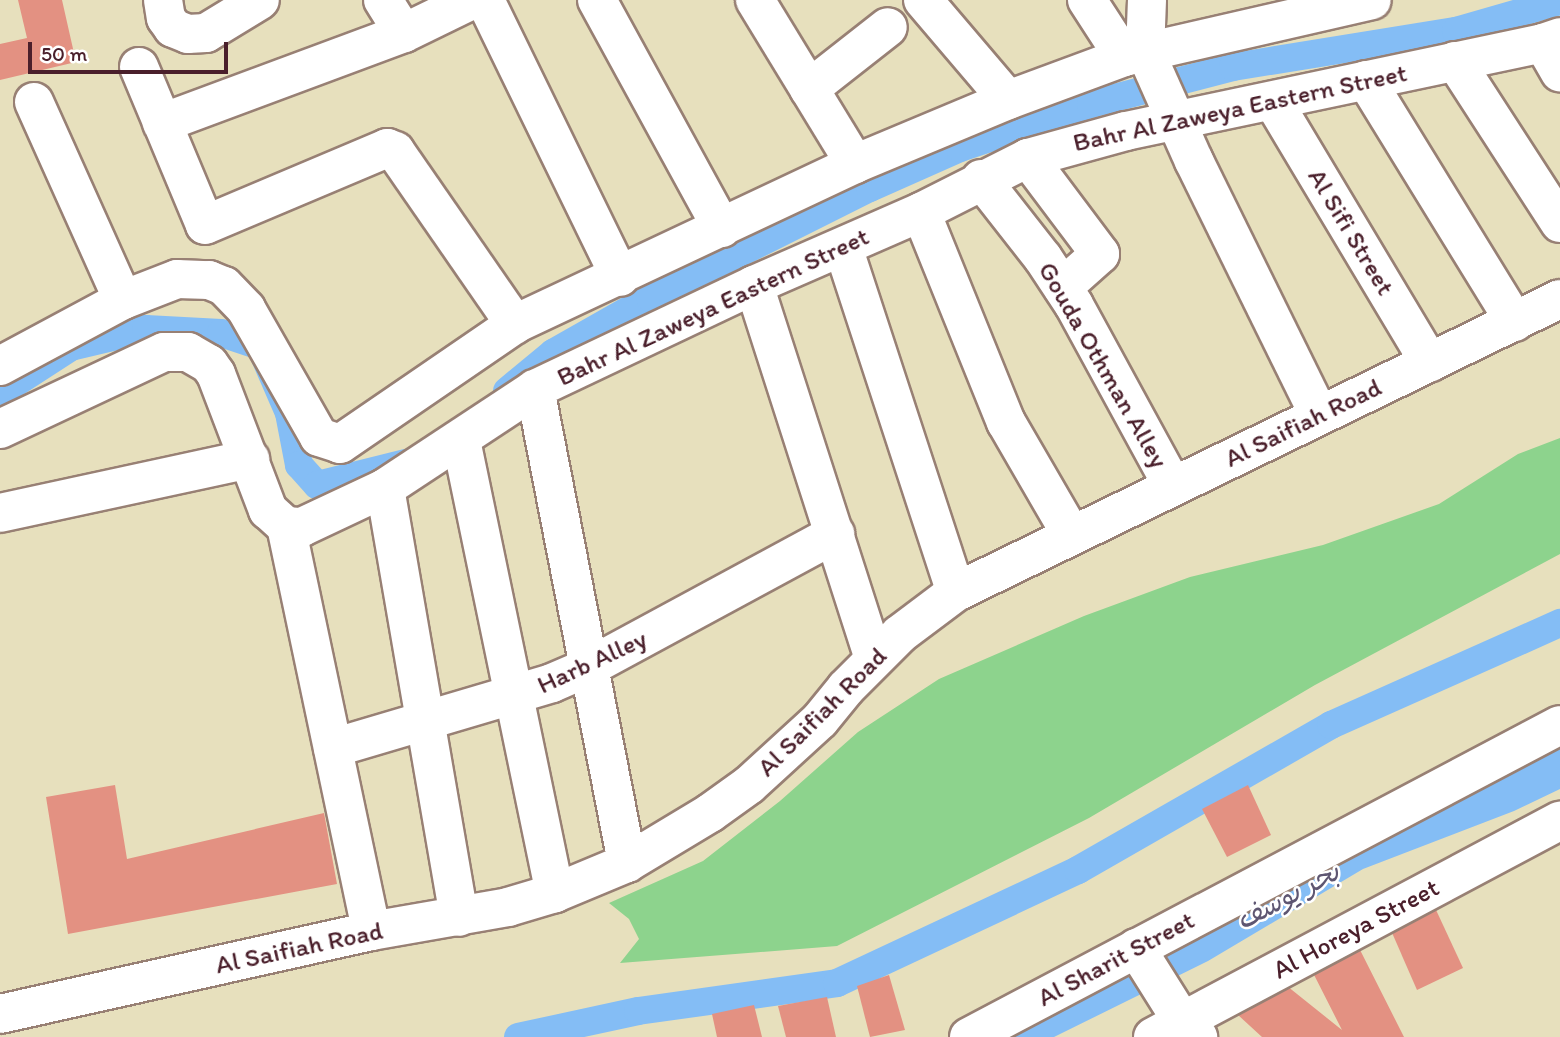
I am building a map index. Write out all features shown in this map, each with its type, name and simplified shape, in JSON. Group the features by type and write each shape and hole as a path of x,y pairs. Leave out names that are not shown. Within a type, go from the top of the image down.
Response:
{"street":[{"path":"163,0 166,18 173,28 188,34 206,33 260,0"},
{"path":"383,0 404,33"},
{"path":"162,123 404,33 472,0"},
{"path":"485,0 620,277"},
{"path":"597,0 722,228"},
{"path":"755,0 855,164"},
{"path":"923,0 1008,100"},
{"path":"1087,0 1135,54 1176,122 1319,415"},
{"path":"1135,54 1147,0"},
{"path":"0,366 123,300 177,279 201,279 224,286 246,309 319,437 332,444 347,442 515,324 620,277 855,164 1008,100 1135,54 1372,0"},
{"path":"809,89 888,27"},
{"name":"Bahr Al Zaweya Eastern Street","path":"286,526 310,526 385,488 535,389 754,285 920,212 981,179 1028,158 1101,137 1455,61 1554,51"},
{"path":"1455,61 1560,223"},
{"path":"139,67 205,225 379,149 395,151 515,324"},
{"path":"1366,80 1515,322"},
{"name":"Al Sifi Street","path":"1273,101 1430,363"},
{"path":"33,103 123,300"},
{"path":"1028,158 1100,254 1063,287"},
{"name":"Gouda Othman Alley","path":"981,179 1063,287 1172,485"},
{"path":"920,212 1006,422 1071,534"},
{"path":"844,247 956,592"},
{"path":"754,285 874,658"},
{"name":"Al Saifiah Road","path":"0,1014 372,931 459,917 555,893 627,863 710,813 749,785 820,720 874,658 900,634 956,592 1560,299"},
{"path":"0,429 164,352 176,351 199,357 216,374 268,510 286,526 372,931"},
{"path":"535,389 627,863"},
{"path":"461,440 555,893"},
{"path":"0,513 250,459"},
{"path":"385,488 459,917"},
{"name":"Harb Alley","path":"333,748 515,697 589,667 835,534"},
{"name":"Al Sharit Street","path":"969,1037 1139,953 1560,725"},
{"name":"Al Horeya Street","path":"1174,1022 1560,821"},
{"path":"1139,953 1174,1022"}],"green space":[{"path":"1560,438 1560,554 1315,685 1089,818 837,946 620,963 639,939 629,919 609,903 703,861 780,801 858,732 939,679 1084,616 1190,577 1323,545 1439,504 1518,454"}],"water":[{"name":"بحر يوسف","path":"1560,735 1560,789 1514,811 1363,869 1208,961 1054,1037 980,1037"}],"building":[{"path":"18,0 62,0 76,62 0,80 0,44 27,38"},
{"path":"115,785 127,859 324,813 337,884 68,934 46,797"},
{"path":"1248,785 1271,835 1227,857 1202,809"},
{"path":"1430,897 1463,968 1417,990 1386,919"},
{"path":"1354,938 1404,1037 1262,1037 1225,1003 1277,978 1342,1030 1306,959"},
{"path":"889,975 905,1030 870,1037 857,986"},
{"path":"827,997 836,1037 786,1037 778,1006"},
{"path":"754,1005 762,1037 717,1037 712,1014"}],"waterway":[{"path":"507,391 553,353 650,298 870,188 960,148 1091,104 1233,67 1456,31 1560,1"},
{"path":"0,393 71,347 146,329 221,333 260,346 289,413 299,465 317,485 406,463"},
{"path":"518,1037 638,1011 837,983 1078,870 1331,725 1560,623"}]}
